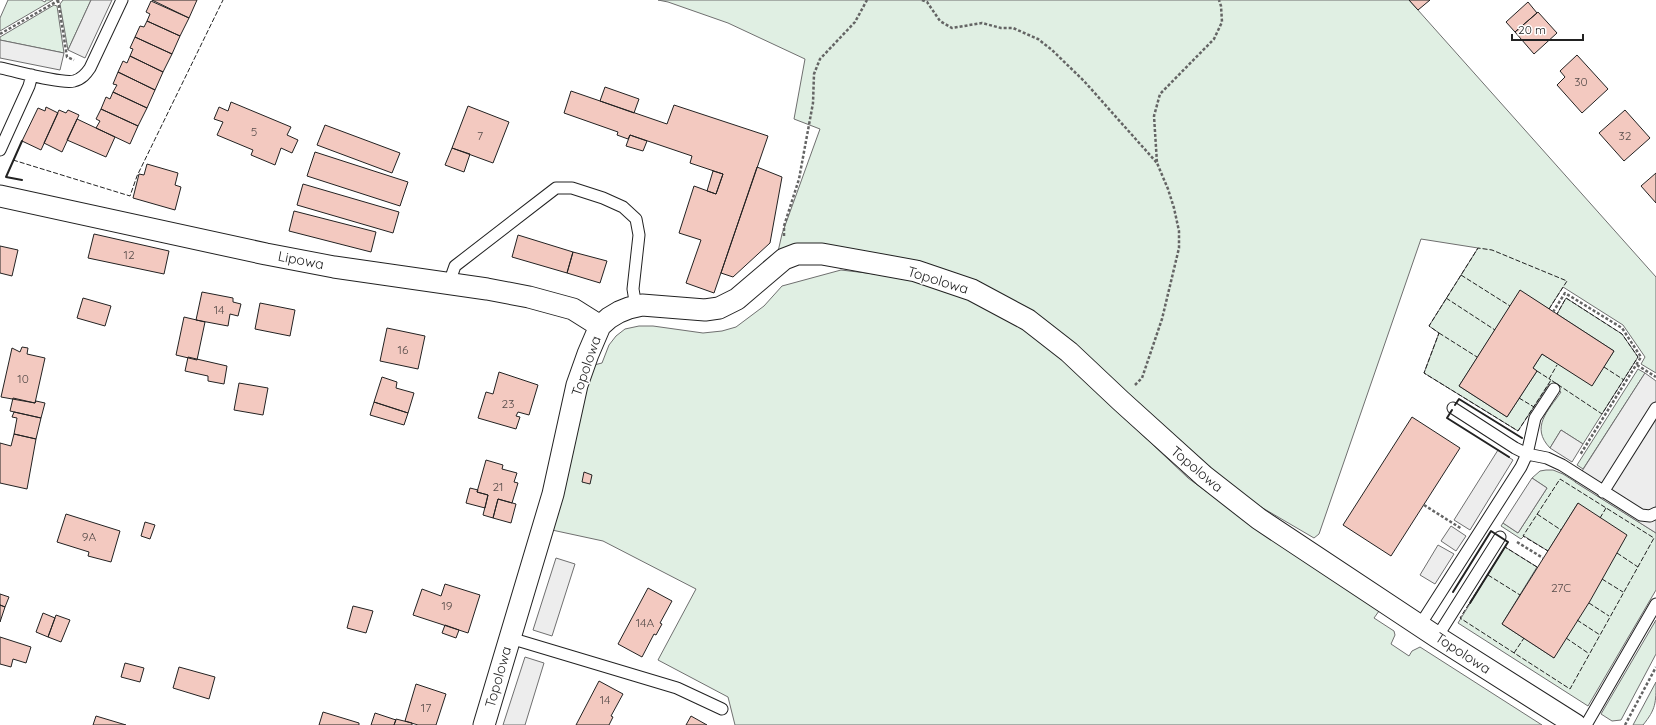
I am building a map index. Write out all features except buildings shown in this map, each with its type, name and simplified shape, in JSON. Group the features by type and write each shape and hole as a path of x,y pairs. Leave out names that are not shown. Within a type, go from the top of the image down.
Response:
{"street":[{"name":"Lipowa","path":"0,196 266,254 334,267 449,283 529,297 563,305 581,312 600,326"},
{"name":"Topolowa","path":"484,725 553,494 577,385 600,326 608,318 619,312 636,307 655,305 705,310 719,308 737,300 784,260 797,254 822,254 916,271 972,290 1028,320 1069,352 1204,476 1259,519 1420,626 1576,725"}],"lane":[{"path":"0,68 62,81 74,81 84,77 90,68 122,0"},
{"path":"0,150 29,86 32,75"},
{"path":"449,283 455,266 556,188 572,188 603,198 623,207 636,219 639,235 633,289 636,307"},
{"path":"1420,626 1521,467 1527,454 1535,418 1554,389"},
{"path":"1453,408 1515,448 1527,454 1547,458 1570,470 1641,515 1650,516 1656,513"},
{"path":"1603,492 1656,408"},
{"path":"1437,637 1500,537"},
{"path":"1586,725 1656,604"},
{"path":"510,638 677,688 722,709"}],"path":[{"path":"0,34 59,0 67,57 90,68"},
{"path":"784,260 784,226 800,171 814,103 814,74 820,60 855,22 867,0"},
{"path":"922,0 927,2 940,21 952,28 982,23 1001,28 1013,28 1038,39 1052,50 1084,81 1157,163 1174,208 1179,231 1179,248 1162,319 1142,378 1121,401"},
{"path":"1157,163 1154,116 1160,94 1214,39 1222,22 1219,0"},
{"path":"1553,312 1565,293 1622,328 1641,357 1570,470"},
{"path":"1637,365 1656,377"},
{"path":"1424,505 1476,538"},
{"path":"1625,725 1656,666"}],"green space":[{"path":"8,0 41,0 45,2 46,0 53,0 0,31 0,18"},
{"path":"63,0 91,0 68,50 60,4"},
{"path":"658,0 1409,0 1656,277 1656,373 1641,364 1645,357 1623,325 1563,287 1549,309 1520,291 1459,386 1507,417 1537,371 1533,368 1542,354 1592,385 1614,351 1557,314 1566,298 1622,334 1638,357 1583,444 1561,430 1550,448 1544,440 1541,433 1543,419 1561,392 1549,384 1518,431 1424,373 1439,333 1429,326 1478,248 1421,239 1319,534 1314,538 1237,493 979,283 777,256 782,234 820,129 794,119 805,59 728,23 668,2"},
{"path":"54,5 57,6 64,53 0,40 0,37"},
{"path":"841,270 909,278 983,305 1037,336 1071,364 1188,478 1274,541 1309,558 1379,611 1374,618 1394,631 1395,635 1391,644 1409,656 1412,651 1420,647 1542,725 735,725 728,697 658,660 696,589 603,541 552,530 587,384 594,365 602,363 609,345 616,336 625,329 639,326 653,326 703,333 722,331 736,327 764,306 782,286"},
{"path":"1638,369 1645,373 1583,469 1577,465"},
{"path":"1553,470 1563,474 1656,533 1656,590 1588,706 1458,623 1505,547 1537,567 1502,624 1554,658 1578,503 1548,551 1524,536 1521,539 1501,526 1503,523 1518,533 1547,488 1532,478 1540,471"},
{"path":"1656,620 1656,654 1621,720 1612,721 1601,714"},
{"path":"1656,682 1655,701 1651,714 1643,725 1633,725"}],"shaded area":[{"path":"91,0 112,0 85,58 68,50"},
{"path":"0,40 64,53 60,70 0,58"},
{"path":"1645,373 1656,381 1656,533 1575,482"},
{"path":"1561,430 1583,444 1572,462 1550,448"},
{"path":"1498,450 1513,460 1470,530 1454,520"},
{"path":"1532,478 1547,488 1518,533 1503,523"},
{"path":"1451,526 1466,536 1456,551 1441,541"},
{"path":"1438,545 1454,554 1435,584 1420,575"},
{"path":"556,558 575,564 552,636 533,630"},
{"path":"525,657 544,663 525,725 503,725"}],"fence":[{"path":"13,160 130,196 137,176 223,0"},
{"path":"1549,309 1567,281 1492,250 1478,248 1429,326 1439,333 1424,373 1518,431 1551,380 1602,414 1638,357 1622,334 1566,298 1557,314"},
{"path":"1461,275 1510,306"},
{"path":"1446,298 1495,330"},
{"path":"1439,333 1477,357"},
{"path":"1549,379 1557,365"},
{"path":"1604,367 1624,380"},
{"path":"1537,371 1551,380"},
{"path":"1519,398 1534,407"},
{"path":"1537,567 1505,547 1460,618 1570,689 1654,538 1560,479 1523,536 1548,551"},
{"path":"1600,518 1606,508"},
{"path":"1537,514 1561,530"},
{"path":"1617,553 1638,567"},
{"path":"1488,575 1520,595"},
{"path":"1602,579 1623,592"},
{"path":"1589,603 1609,616"},
{"path":"1577,620 1600,635"},
{"path":"1514,653 1524,638"},
{"path":"1566,638 1588,653"}],"wall":[{"path":"22,141 6,177 22,180"},
{"path":"1455,405 1459,399 1522,438"},
{"path":"1452,410 1447,418 1509,457"},
{"path":"1453,592 1491,531 1508,542 1470,603"}]}
